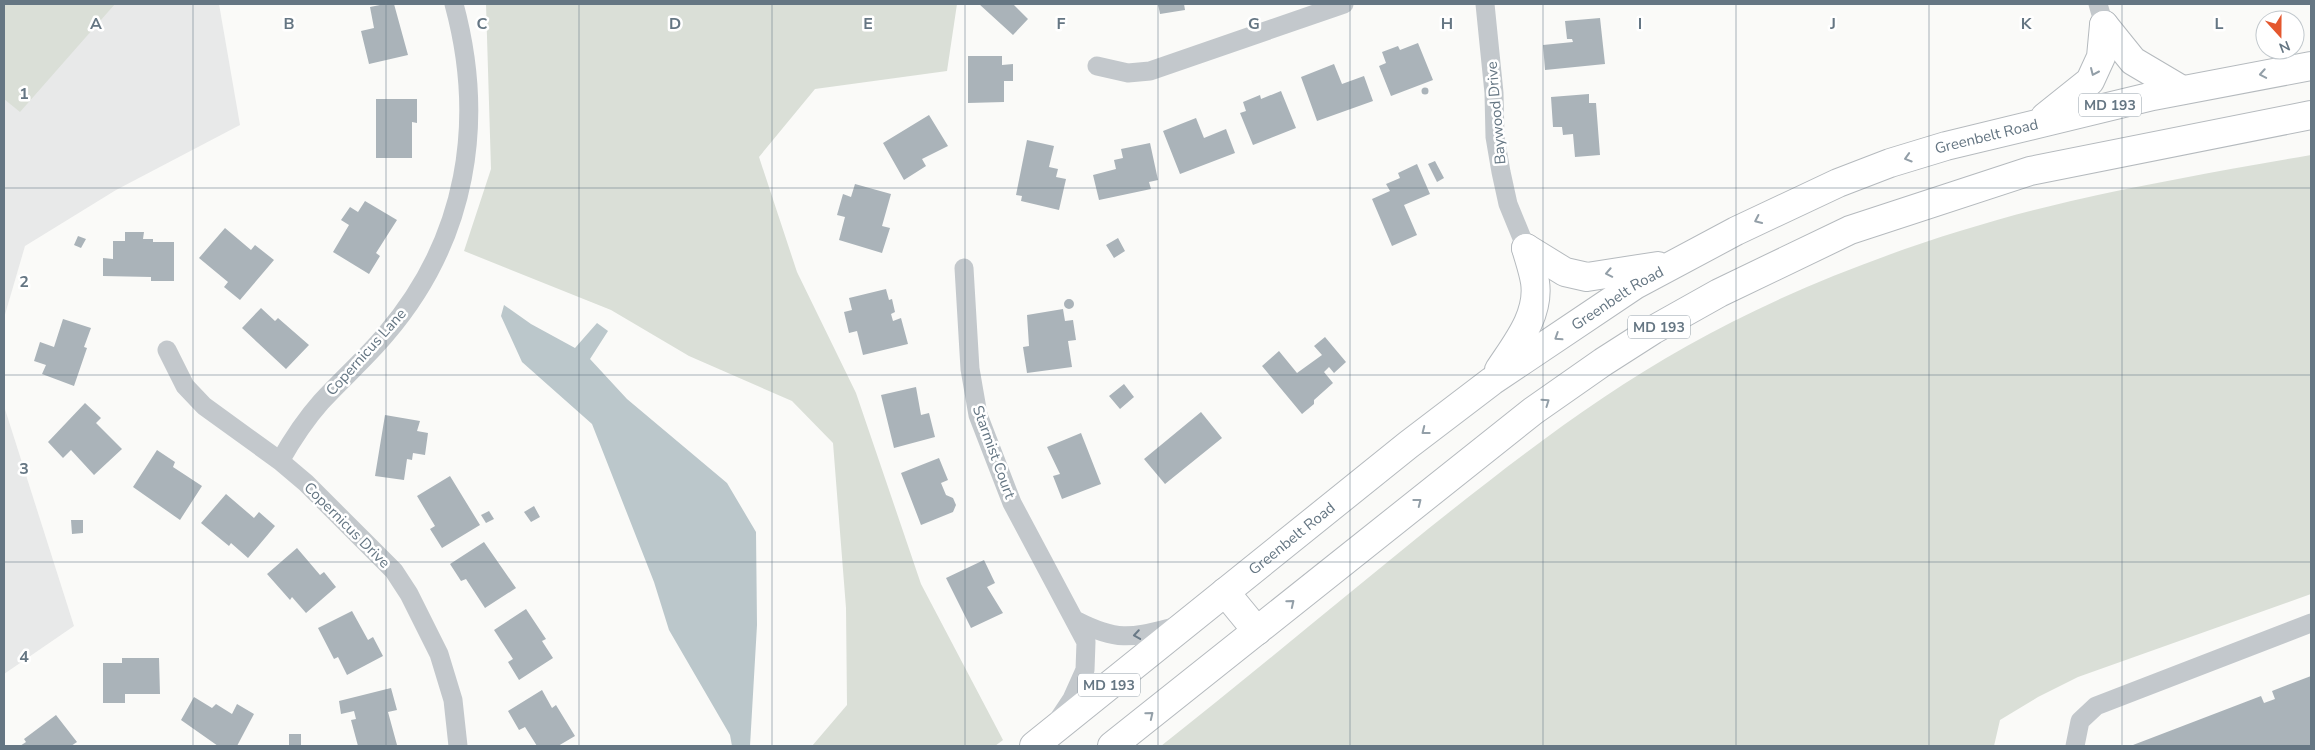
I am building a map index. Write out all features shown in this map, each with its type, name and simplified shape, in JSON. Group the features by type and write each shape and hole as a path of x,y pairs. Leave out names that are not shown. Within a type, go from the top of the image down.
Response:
{"main road":[{"path":"2101,14 2133,61 2182,90"},
{"path":"2039,122 2090,81 2100,57 2101,14"},
{"name":"Greenbelt Road","path":"1041,741 1224,592 1427,430 1492,381 1635,285 1736,230 1838,183 1890,163 1946,146 2039,122 2182,90 2311,66"},
{"name":"MD 193","path":"1112,746 1556,394 1653,330 1773,266 1850,230 2030,172 2311,115"},
{"path":"1526,248 1566,272 1587,277 1674,264"},
{"path":"1492,381 1523,334 1534,310 1535,284 1526,248"},
{"path":"1224,592 1257,630"}],"street":[{"name":"Copernicus Lane","path":"280,461 299,430 321,402 361,362 413,300 445,240 461,187 469,131 467,71 454,4"},
{"path":"1097,66 1128,73 1150,71 1344,4"},
{"name":"Baywood Drive","path":"1485,4 1494,93 1495,137 1508,204 1526,248"},
{"name":"Starmist Court","path":"964,268 970,369 978,415 1012,502 1086,642 1085,670 1072,699 1041,741"},
{"name":"Copernicus Drive","path":"167,350 185,386 194,396 306,483 394,571 409,594 439,654 448,679 456,720 458,746"},
{"path":"1076,621 1100,633 1132,637 1184,625"},
{"path":"2075,746 2080,721 2096,706 2311,623"}],"shaded area":[{"path":"4,4 219,4 240,125 116,190 25,246 4,318"},
{"path":"4,4 115,4 20,112 4,99"},
{"path":"486,4 957,4 947,71 815,89 759,157 797,272 856,393 921,584 1003,740 995,746 812,746 847,705 846,608 833,443 792,401 689,356 611,310 464,251 491,169"},
{"path":"2311,155 2311,594 2078,677 2038,697 2000,720 1994,746 1161,746 1428,529 1554,432 1619,387 1731,322 1825,279 1874,260 1973,227 2101,194"},
{"path":"504,305 531,324 575,348 597,323 608,331 590,359 627,399 727,483 756,532 757,625 750,746 732,746 730,735 669,630 654,582 592,424 522,362 501,316"},
{"path":"4,406 74,626 4,674"}],"building":[{"path":"394,4 408,55 369,64 361,31 374,28 370,7"},
{"path":"979,4 1013,4 1028,19 1013,35"},
{"path":"1158,4 1184,4 1185,10 1160,14"},
{"path":"1600,18 1605,64 1545,70 1543,45 1573,42 1572,39 1567,39 1565,21"},
{"path":"1418,43 1433,80 1391,96 1379,66 1386,63 1382,52 1398,46 1400,50"},
{"path":"968,56 1002,56 1002,65 1013,64 1013,81 1004,81 1004,102 968,103"},
{"path":"1334,64 1342,84 1364,76 1373,101 1317,121 1301,77"},
{"path":"1425,87 1429,91 1425,95 1421,91"},
{"path":"1281,91 1296,128 1253,145 1240,113 1246,111 1243,102 1260,95 1261,99"},
{"path":"1589,94 1589,103 1596,103 1600,155 1575,157 1573,134 1563,135 1562,127 1553,127 1551,97"},
{"path":"376,99 417,99 417,123 412,122 412,158 376,158"},
{"path":"929,115 948,146 922,159 926,166 904,180 883,143"},
{"path":"1196,118 1204,138 1226,129 1235,153 1180,174 1163,131"},
{"path":"1027,140 1054,146 1049,167 1058,169 1056,177 1066,179 1059,210 1021,201 1022,196 1016,195"},
{"path":"1150,143 1158,180 1149,182 1151,189 1099,200 1093,175 1116,169 1114,160 1123,158 1121,149"},
{"path":"1435,161 1444,178 1437,182 1428,164"},
{"path":"1417,164 1430,194 1404,205 1417,235 1392,246 1372,199 1390,191 1386,184 1400,178 1398,173"},
{"path":"855,184 891,194 882,226 890,228 882,253 839,240 845,217 837,215 843,194 851,197"},
{"path":"365,201 397,220 376,253 380,256 369,274 333,252 349,225 341,220 350,207 358,212"},
{"path":"225,228 251,250 255,245 274,260 240,300 224,287 228,282 199,258"},
{"path":"125,232 144,232 143,239 153,239 153,242 174,242 174,281 151,281 151,277 103,276 103,258 113,259 113,241 125,241"},
{"path":"78,236 86,239 81,248 74,245"},
{"path":"1118,238 1125,251 1114,258 1106,245"},
{"path":"886,289 889,300 892,299 895,312 891,314 893,321 901,318 908,344 863,355 857,331 849,333 844,312 852,310 849,298"},
{"path":"1067,299 1071,299 1074,304 1073,308 1067,309 1064,306 1064,302"},
{"path":"261,308 275,321 278,318 309,345 286,369 242,328"},
{"path":"1063,309 1065,321 1073,320 1076,340 1068,341 1072,367 1027,373 1023,347 1029,346 1027,315"},
{"path":"63,319 91,328 84,347 87,348 74,386 42,374 46,365 34,361 40,342 54,347"},
{"path":"1325,337 1346,362 1334,373 1329,367 1324,372 1333,383 1302,414 1262,366 1279,351 1297,373 1322,355 1314,346"},
{"path":"1124,384 1134,397 1120,409 1109,396"},
{"path":"916,387 921,415 929,413 935,437 894,448 881,395"},
{"path":"85,403 101,418 96,423 122,449 94,475 71,450 63,458 48,442"},
{"path":"1201,412 1222,438 1165,484 1144,459"},
{"path":"385,415 420,421 417,431 428,433 425,455 413,453 412,460 407,459 404,480 375,476"},
{"path":"1081,433 1101,484 1062,499 1053,476 1060,474 1047,447"},
{"path":"157,450 175,462 173,467 202,486 180,520 133,487"},
{"path":"939,458 948,480 941,483 946,495 953,498 956,505 953,512 921,525 901,473"},
{"path":"450,476 480,525 442,548 430,529 435,526 417,496"},
{"path":"226,494 254,518 259,512 275,526 248,558 231,543 229,546 201,523"},
{"path":"534,506 540,517 531,522 524,512"},
{"path":"489,511 494,519 486,523 481,515"},
{"path":"71,520 83,520 83,533 72,534"},
{"path":"484,542 516,588 485,608 466,579 461,581 450,564"},
{"path":"297,548 320,575 324,572 336,587 306,613 292,597 290,600 267,574"},
{"path":"984,560 995,583 987,587 1003,613 971,628 946,578"},
{"path":"526,609 546,639 542,641 553,658 519,680 508,662 513,659 494,630"},
{"path":"352,611 368,640 373,637 383,656 347,675 338,657 334,659 318,628"},
{"path":"122,658 159,658 160,694 125,694 125,703 103,703 103,663 122,663"},
{"path":"2311,676 2311,746 2133,746 2261,696 2264,703 2275,699 2272,691"},
{"path":"391,688 397,710 388,712 397,745 358,746 351,720 356,719 354,711 341,714 339,701"},
{"path":"542,690 552,708 556,705 575,736 558,746 537,746 525,727 519,730 508,711"},
{"path":"194,697 212,708 216,704 232,714 237,704 254,714 237,746 218,746 181,720"},
{"path":"56,715 77,742 71,746 20,746 26,742 24,739"},
{"path":"289,734 301,734 301,746 289,746"}]}
